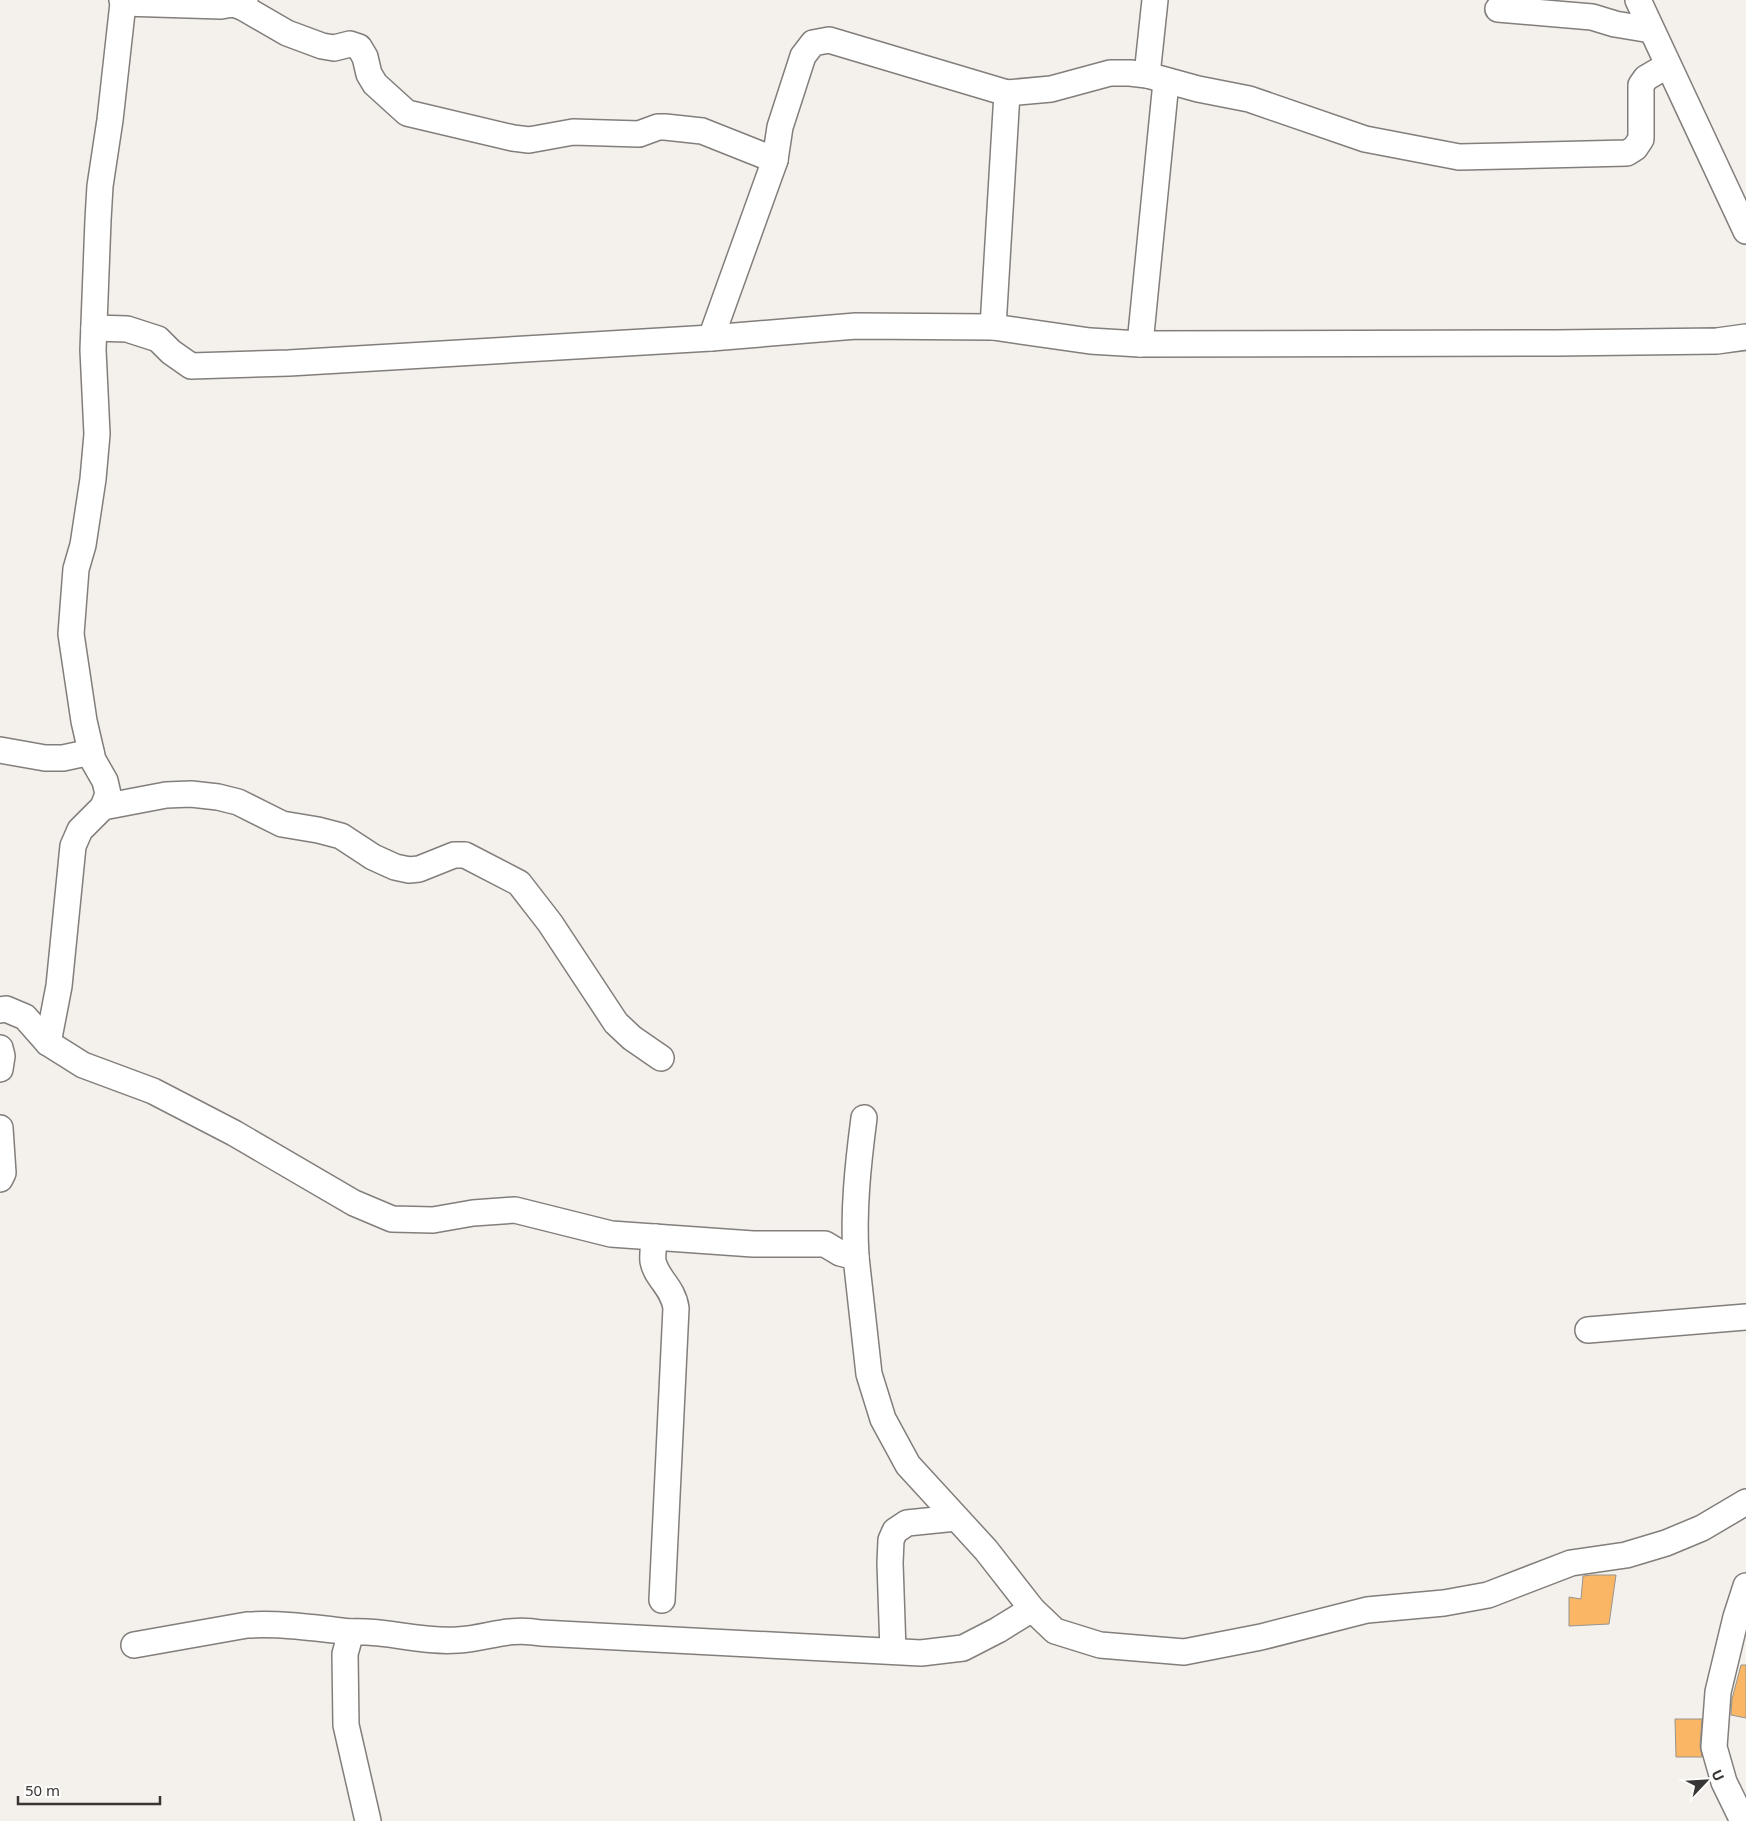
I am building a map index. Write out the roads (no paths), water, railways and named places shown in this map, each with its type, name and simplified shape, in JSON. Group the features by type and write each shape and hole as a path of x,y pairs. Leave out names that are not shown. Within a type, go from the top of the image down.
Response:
{"street":[{"path":"1140,344 1157,78 1155,0"},
{"path":"1638,0 1746,231"},
{"path":"48,1043 59,986 73,846 80,830 103,807 108,794 105,781 91,752 84,722 71,634 76,569 84,545 97,434 94,328 100,186 110,120 123,2 221,6 244,3 286,33 322,46 334,48 350,44 359,48 365,57 369,74 375,84 407,113 513,138 529,140 573,132 639,134 658,127 702,131 774,160"},
{"path":"1498,9 1592,17 1615,24 1651,30"},
{"path":"711,338 774,160 780,127 803,56 813,43 829,40 1008,94 1051,89 1110,73 1157,78 1249,99 1365,139 1459,157 1627,153 1635,148 1641,139 1641,85 1646,78 1668,65"},
{"path":"993,327 1008,94"},
{"path":"94,328 126,329 158,340 191,366 289,363 711,338 856,326 993,327 1090,341 1140,344 1556,343 1717,341 1746,337"},
{"path":"0,750 45,758 63,758 91,752"},
{"path":"103,807 166,795 192,794 218,797 238,802 282,824 341,836 373,857 395,867 409,870 419,869 454,855 465,855 520,884 550,923 616,1023 632,1038 661,1058"},
{"path":"0,1010 6,1009 26,1017 48,1043 83,1065 161,1095 234,1133 354,1204 392,1219 433,1220 515,1210 611,1234 753,1244 825,1244 840,1253 856,1258"},
{"path":"0,1048 2,1056 0,1069"},
{"path":"864,1118 857,1175 856,1258 869,1374 883,1419 908,1465 986,1550 1032,1609 1055,1631 1100,1645 1184,1652 1261,1637 1367,1610 1444,1603 1488,1595 1571,1563 1626,1555 1666,1543 1702,1528 1746,1502"},
{"path":"0,1128 3,1173 0,1179"},
{"path":"655,1237 654,1267 673,1294 676,1308 662,1600"},
{"path":"1588,1330 1746,1317"},
{"path":"893,1651 890,1563 893,1535 900,1527 907,1523 956,1518"},
{"path":"1743,1821 1724,1782 1714,1746 1718,1692 1736,1617 1746,1586"},
{"path":"134,1645 247,1625 266,1624 306,1626 351,1632 377,1631 435,1639 458,1640 504,1631 524,1630 541,1633 921,1653 963,1648 998,1630 1032,1609"},
{"path":"351,1632 345,1654 346,1724 368,1821"}]}
